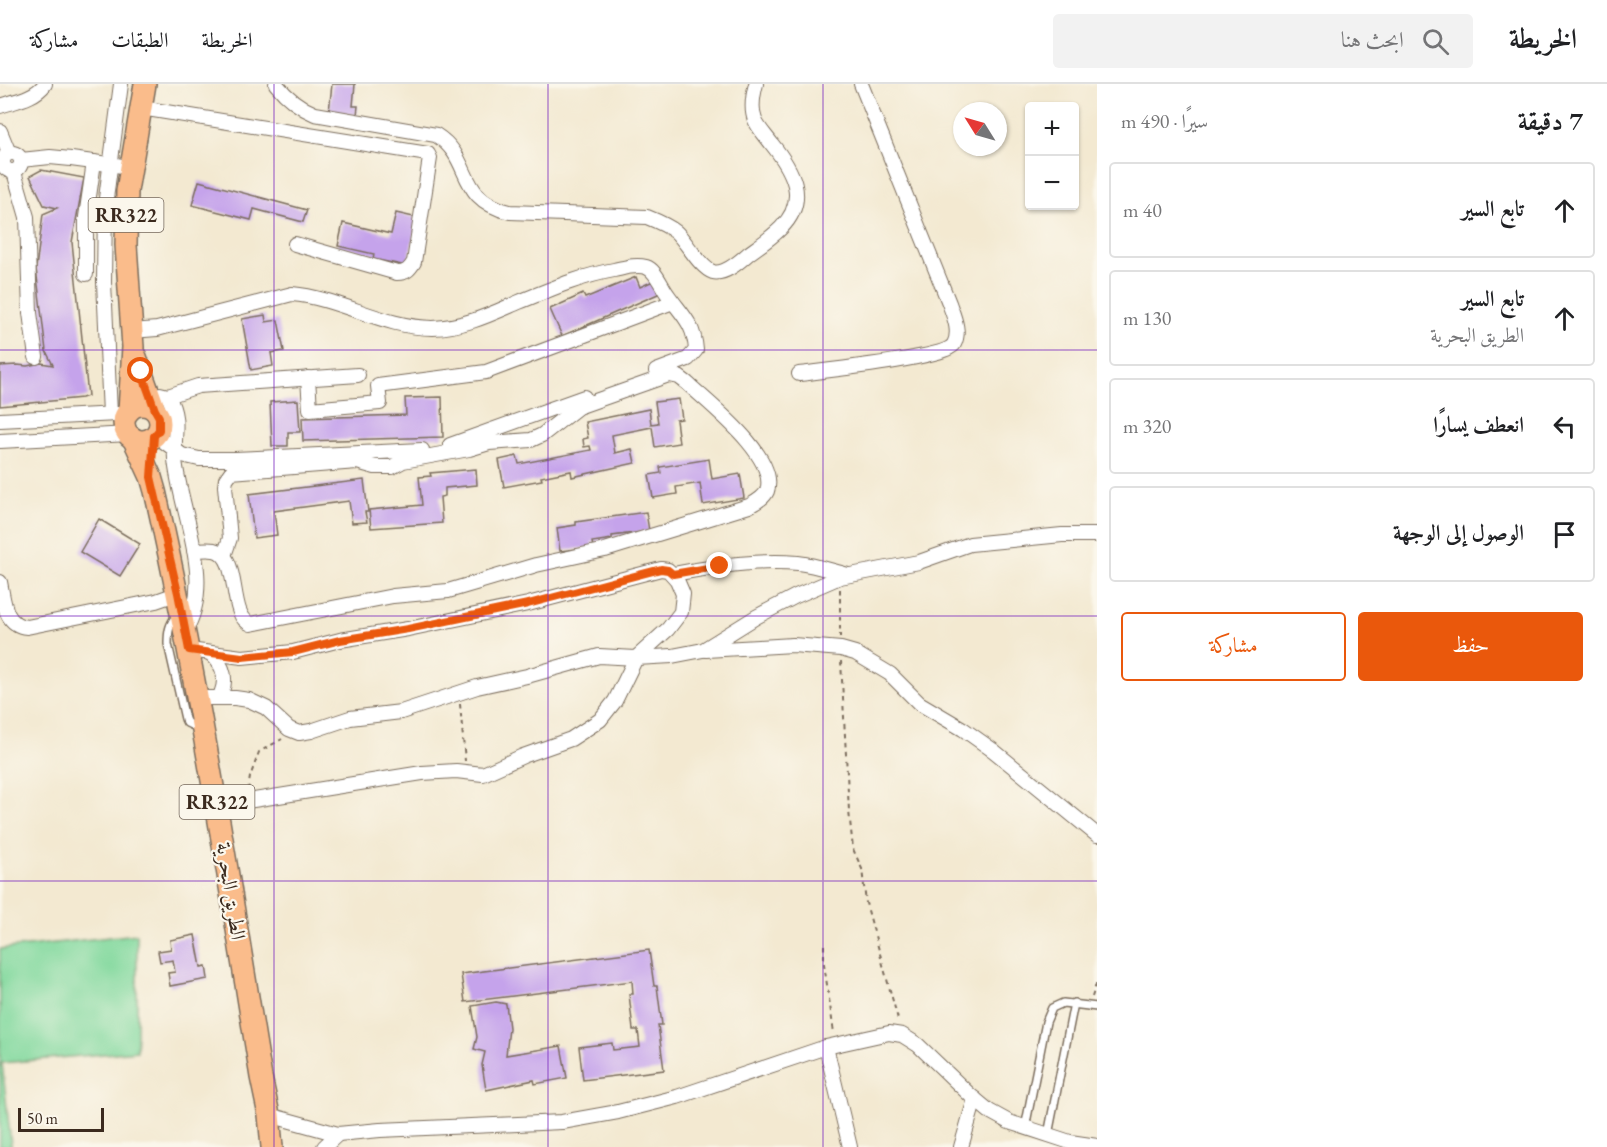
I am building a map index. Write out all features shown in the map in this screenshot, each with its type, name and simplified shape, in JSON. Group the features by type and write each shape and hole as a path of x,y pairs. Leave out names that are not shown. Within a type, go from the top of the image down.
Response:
{"main road":[{"name":"RR322","path":"126,422 132,339 126,235 127,191 120,166 141,108 145,84"},
{"name":"RR322","path":"132,339 158,401 160,424 155,435"},
{"path":"155,435 145,441 126,422 140,405 146,406 158,401"},
{"name":"الطريق البحرية","path":"126,422 151,477 183,621 209,698 204,731 261,1077 273,1135"},
{"name":"الطريق البحرية","path":"151,477 155,435"}],"street":[{"path":"0,106 34,94 45,84"},
{"path":"121,84 120,166 106,190 104,282 126,422"},
{"path":"276,84 289,100 315,114 436,135 455,151 479,198 494,207 510,212 647,217 661,222 676,232 705,267 715,273 738,262 780,229 792,212 796,198 793,175 780,153 754,119 756,84"},
{"path":"799,374 916,357 948,349 954,344 956,336 957,325 949,303 861,84"},
{"path":"141,108 428,154 430,158 414,262 410,269 404,273 397,273 295,244"},
{"path":"0,131 27,217 30,313 36,357"},
{"path":"9,163 50,158 120,166"},
{"path":"86,274 86,217 94,162"},
{"path":"132,339 157,329 292,294 311,296 413,327 453,326 480,320 573,280 634,266 648,267 655,274 673,302 686,316 692,330 696,350 688,360 455,444 427,450 199,459 182,455 155,435"},
{"path":"308,378 310,409 380,403 378,386 486,372 673,302"},
{"path":"158,401 198,386 358,375"},
{"path":"194,550 214,550 224,556 231,572 240,615 251,624 393,596 447,591 536,565 605,550 749,506 760,500 766,492 767,474 755,451 734,428 687,383 679,377 669,375 578,407 542,435 531,440 489,443 403,461 392,467 375,467 357,462 231,472 226,479 225,486 230,538 224,556"},
{"path":"158,401 173,404 177,426 175,449 177,470 196,564 196,603 190,623 183,621"},
{"path":"0,420 126,422"},
{"path":"0,441 126,422"},
{"path":"703,650 756,617 796,596 844,576 919,562 978,543 1062,535 1097,535"},
{"path":"673,574 720,566 778,562 800,563 844,576"},
{"path":"211,654 253,657 293,652 340,640 408,629 528,604 661,569 673,574 683,594 681,612 668,629 636,658 611,707 600,720 571,739 478,775 456,771 422,773 247,801 218,808"},
{"path":"0,582 10,619 17,625 27,627 156,601 183,621 224,668 223,690 209,698"},
{"path":"209,698 235,698 257,703 289,729 299,733 350,718 401,712 459,692 598,656 636,658 672,656 703,650 793,645 841,649 862,657 890,674 919,703 963,729 994,751 1097,835"},
{"path":"273,1135 338,1134 562,1122 618,1112 677,1097 831,1045 889,1033 902,1035 918,1045 975,1100 1009,1122 1070,1142 1097,1146"},
{"path":"831,1045 850,1147"},
{"path":"959,1145 975,1100"},
{"path":"324,1147 338,1134"}],"lane":[{"path":"183,621 171,622 168,644 185,719 187,723 204,731"},
{"path":"1048,1135 1074,1003"},
{"path":"1025,1128 1049,1014 1057,1005 1074,1003 1097,1007"}],"path":[{"path":"844,576 841,649 853,849 862,869 866,903 902,1035"},
{"path":"459,692 466,773"},
{"path":"247,801 250,777 259,752 276,741 299,733"},
{"path":"824,945 831,1045"},
{"path":"1089,1005 1097,981"}],"green space":[{"path":"137,934 137,1051 2,1063 11,1147 0,1147 0,949"}],"building":[{"path":"332,84 355,84 353,106 358,106 357,115 329,112"},
{"path":"41,170 84,178 72,242 88,396 0,406 0,366 27,366 41,363 53,365 46,351 36,268 43,214 57,208 44,205 30,176"},
{"path":"199,181 307,210 303,222 254,209 251,220 192,205"},
{"path":"396,213 418,218 407,266 373,259 374,254 338,246 343,223 391,234"},
{"path":"636,277 640,287 653,281 658,294 562,336 550,309 583,294 585,298"},
{"path":"265,315 266,322 278,320 284,351 271,353 273,366 251,370 242,319"},
{"path":"442,397 443,437 303,441 302,418 406,415 405,398"},
{"path":"679,399 682,419 676,420 679,443 655,447 652,427 612,435 615,453 632,449 635,463 572,477 571,471 541,477 542,480 504,487 499,460 517,456 519,464 591,450 590,446 584,447 583,439 588,438 585,422 649,409 651,424 658,423 655,402"},
{"path":"298,400 300,432 288,432 288,446 272,446 270,402"},
{"path":"709,459 712,479 740,474 744,498 703,505 700,483 676,487 677,494 653,498 649,475 661,473 660,467"},
{"path":"476,469 477,485 445,488 445,496 440,497 442,523 371,528 369,510 422,505 419,477 431,476 430,473"},
{"path":"364,480 367,522 352,523 349,501 274,511 277,535 254,538 249,494"},
{"path":"646,512 649,531 612,536 612,539 592,542 593,547 560,551 557,528 576,525 576,522"},
{"path":"99,519 140,544 120,576 80,552"},
{"path":"195,935 201,967 206,966 208,979 170,986 168,973 175,972 173,960 160,962 158,951 171,949 170,940"},
{"path":"649,950 662,1025 658,1025 664,1070 583,1080 579,1047 612,1043 613,1050 640,1047 638,1030 633,1030 629,994 633,994 632,981 465,1002 461,974"},
{"path":"496,1002 506,1004 509,1028 506,1055 561,1046 567,1078 535,1084 534,1080 486,1090 482,1065 485,1052 474,1049 477,1037 472,1006"}],"route":[{"path":"141,371 159,417 159,430 154,436 151,477 189,650 242,657 293,652 340,640 494,612 661,569 673,574 720,566"}]}
